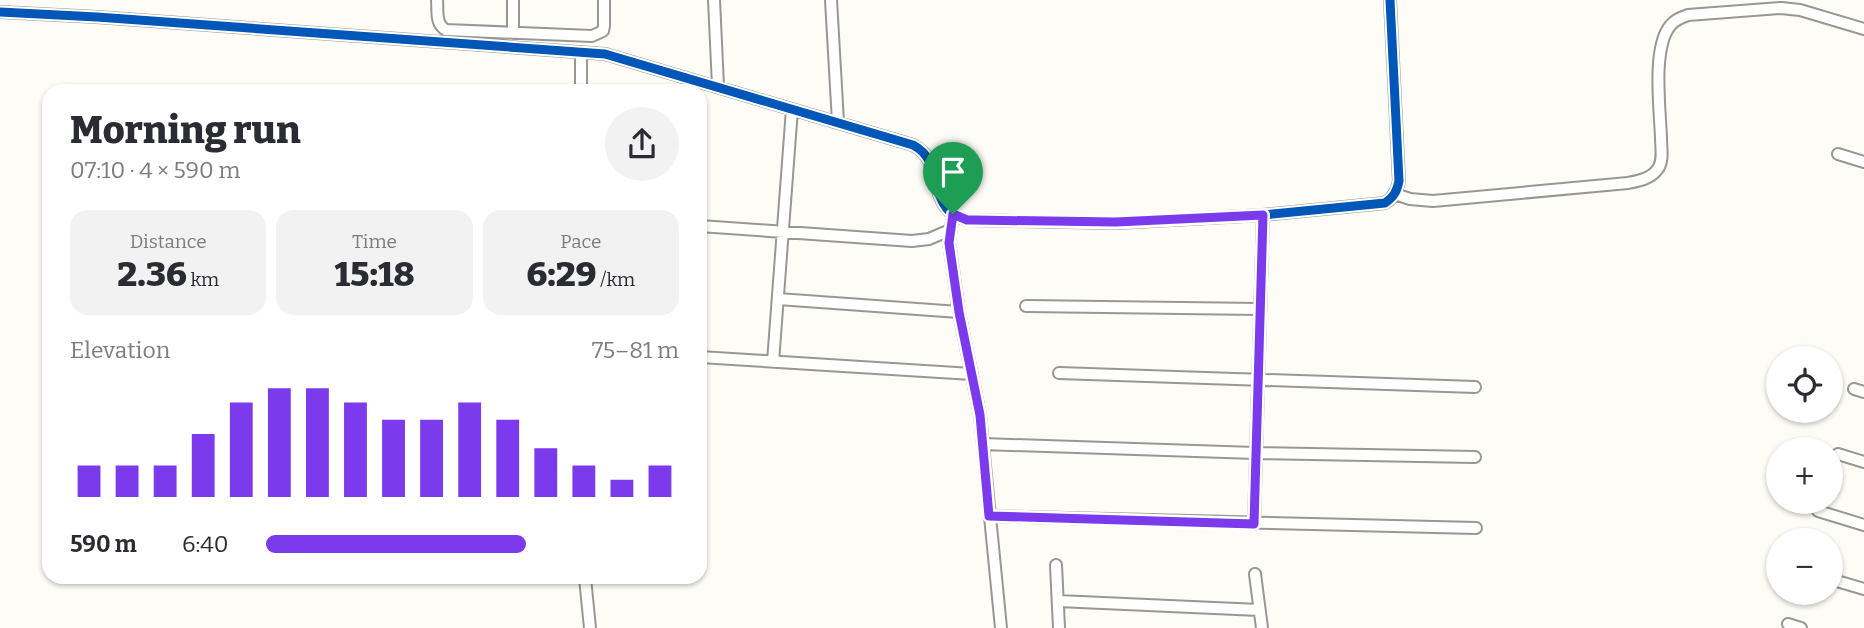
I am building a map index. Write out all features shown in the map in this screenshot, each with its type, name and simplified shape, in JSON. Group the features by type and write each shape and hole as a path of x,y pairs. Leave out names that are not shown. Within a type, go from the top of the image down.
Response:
{"street":[{"path":"437,0 438,22 446,30 592,36 603,31 604,0"},
{"path":"513,0 513,33"},
{"path":"714,0 718,86"},
{"path":"831,0 838,122"},
{"path":"0,12 616,56 920,148 929,160 945,207 967,220 1116,222 1263,215 1385,203 1395,194 1399,181 1390,0"},
{"path":"1395,194 1410,199 1433,201 1628,183 1651,175 1658,170 1661,153 1659,54 1664,35 1675,19 1688,15 1782,8 1800,10 1864,29"},
{"path":"581,52 581,84"},
{"path":"773,362 792,109"},
{"path":"1838,153 1864,162"},
{"path":"953,214 949,243 959,312 980,415 1001,628"},
{"path":"1254,524 1263,215"},
{"path":"707,227 912,241 929,239 950,229"},
{"path":"778,299 959,312"},
{"path":"1027,306 1259,309"},
{"path":"707,357 972,374"},
{"path":"1059,373 1475,387"},
{"path":"983,444 1475,457"},
{"path":"1843,456 1864,462"},
{"path":"1828,514 1864,525"},
{"path":"989,516 1476,528"},
{"path":"1056,565 1059,628"},
{"path":"1255,574 1262,628"},
{"path":"1843,583 1864,589"},
{"path":"586,584 590,628"},
{"path":"1058,601 1259,610"},
{"path":"1788,624 1801,628"}],"cycle path":[{"path":"707,84 913,145 927,158 947,209 967,220 1116,223 1263,215 1385,203 1395,194 1399,181 1390,0"},
{"path":"0,12 605,54 707,84"}],"route":[{"path":"953,214 967,220 1116,222 1263,215 1254,524 989,516 980,415 959,312 949,243 953,214"}]}
